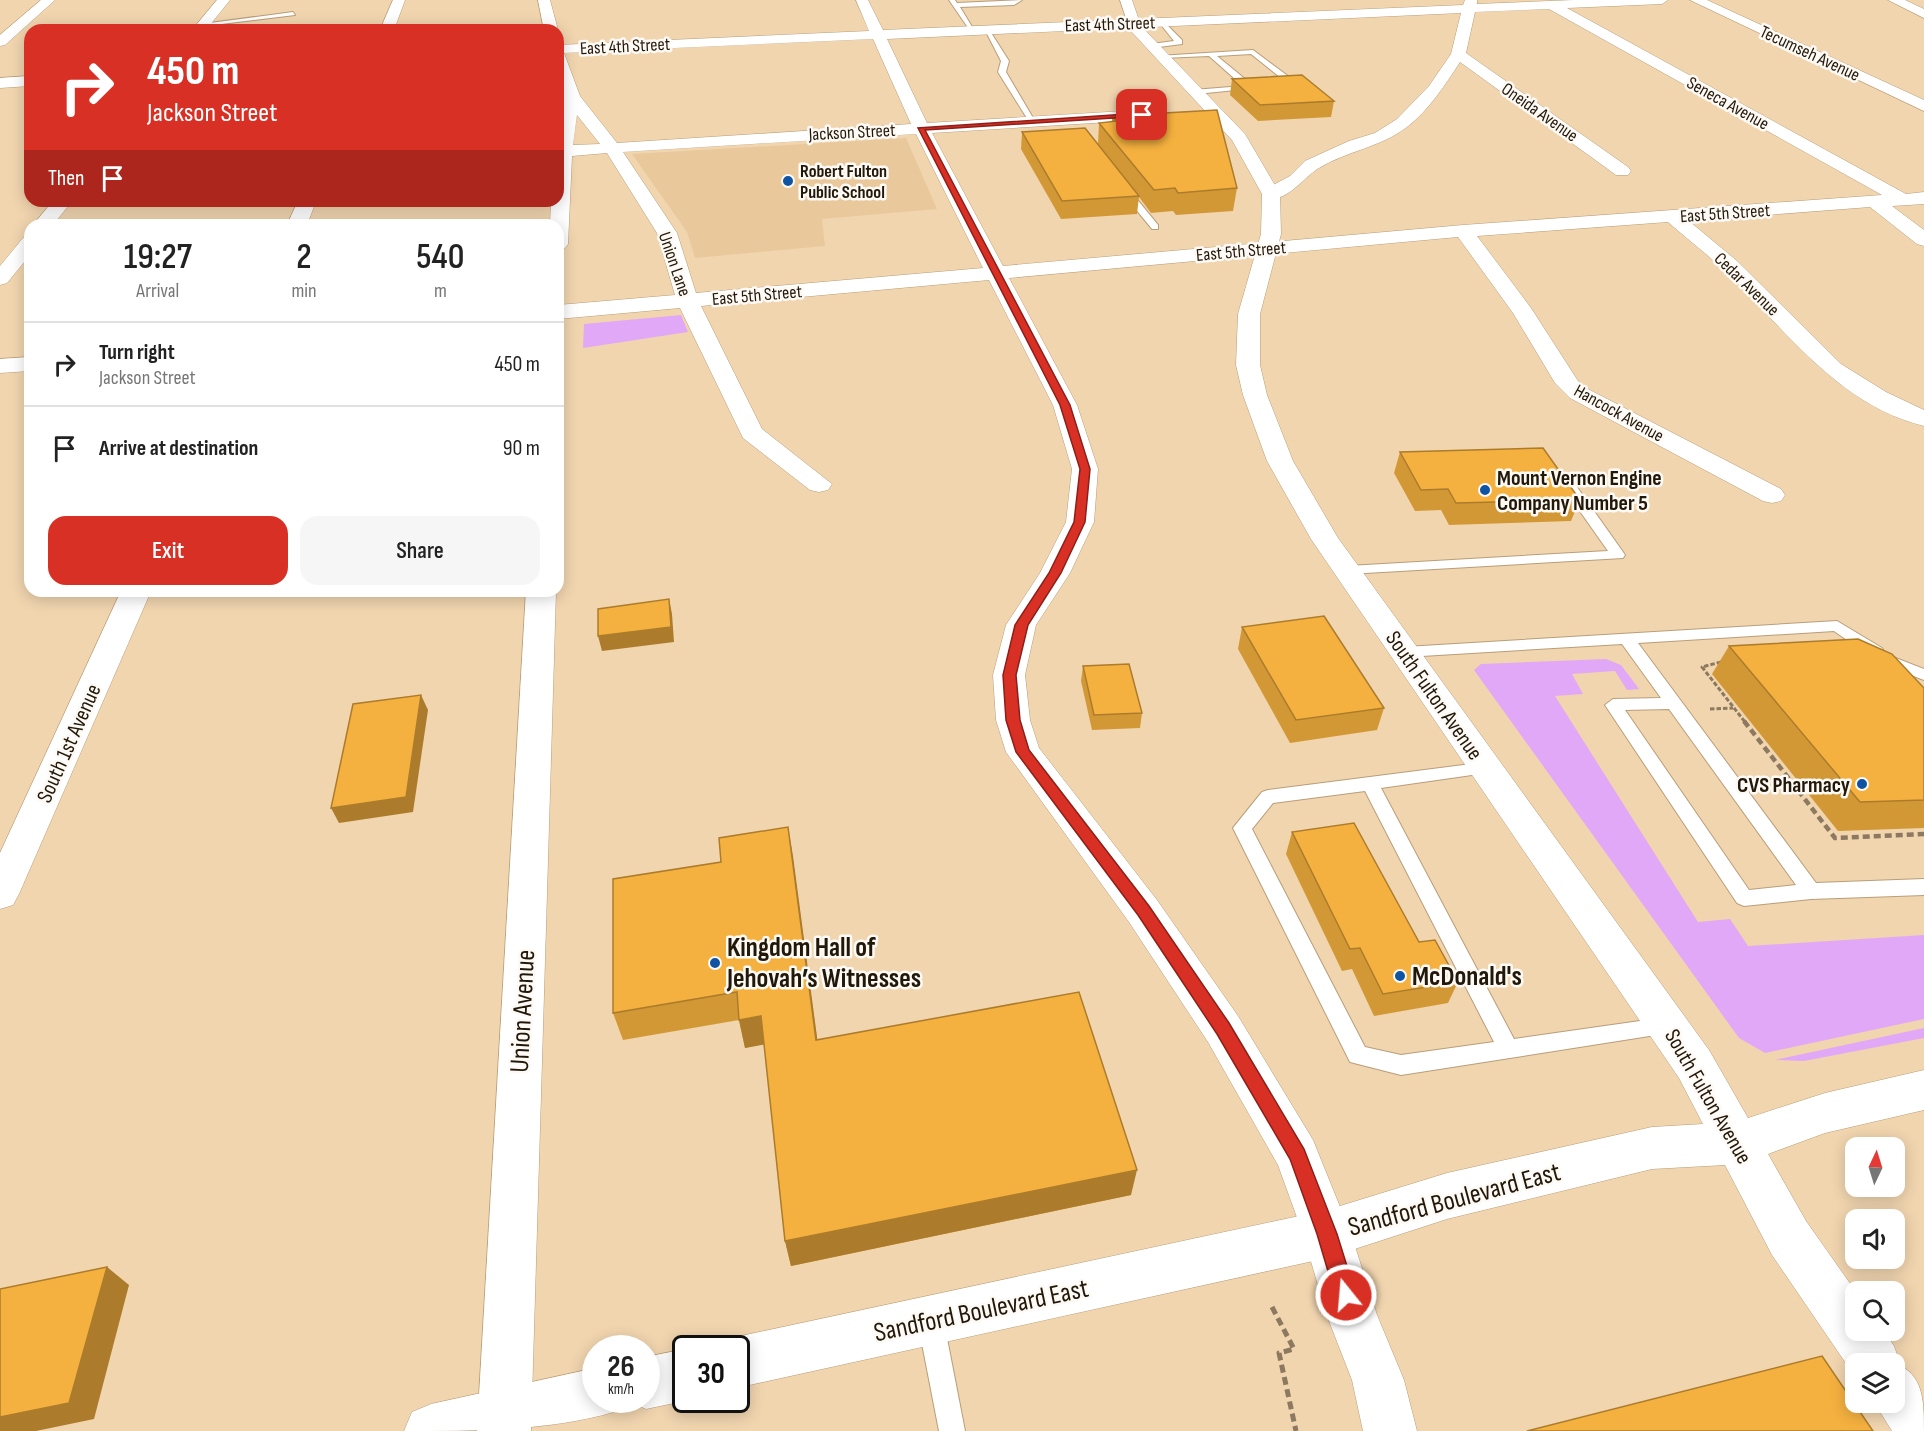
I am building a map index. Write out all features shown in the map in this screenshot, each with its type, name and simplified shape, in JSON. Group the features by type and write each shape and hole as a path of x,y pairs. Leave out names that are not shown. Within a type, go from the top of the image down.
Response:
{"street":[{"path":"0,42 49,0"},
{"path":"204,24 224,0"},
{"path":"389,24 399,0"},
{"path":"544,0 550,24"},
{"path":"862,0 921,128 1065,405 1085,469 1080,522 1055,573 1021,625 1009,675 1013,720 1023,752 1143,910 1223,1029 1298,1155 1327,1234 1352,1316 1378,1380 1390,1431"},
{"name":"East 4th Street","path":"564,49 971,30 1130,11 1161,21 1471,4 1552,5 1662,0"},
{"name":"Tecumseh Avenue","path":"1696,0 1924,106"},
{"path":"1894,0 1924,14"},
{"path":"1271,194 1296,180 1311,165 1394,129 1434,89 1458,54 1471,4"},
{"name":"Seneca Avenue","path":"1552,5 1904,200"},
{"name":"South Fulton Avenue","path":"1130,11 1158,51 1187,106 1213,111 1239,138 1271,194 1271,234 1249,314 1248,365 1255,394 1280,461 1302,503 1453,724 1487,768 1694,1064 1789,1238 1868,1353"},
{"name":"Oneida Avenue","path":"1458,54 1622,171"},
{"path":"564,74 572,97 564,151"},
{"path":"0,83 24,81"},
{"name":"Union Lane","path":"572,97 612,148 667,233 688,302 752,433 819,484"},
{"name":"Jackson Street","path":"564,151 1033,121 1073,122 1187,106"},
{"name":"East 5th Street","path":"564,312 1463,231 1924,198"},
{"path":"1875,202 1924,240"},
{"path":"48,219 58,207"},
{"name":"Cedar Avenue","path":"1672,216 1730,264 1833,369 1877,397 1924,419"},
{"name":"Hancock Avenue","path":"1463,231 1503,282 1565,383 1578,393 1772,495"},
{"path":"0,279 24,249"},
{"path":"0,366 24,364"},
{"name":"South 1st Avenue","path":"0,894 133,597"},
{"name":"Union Avenue","path":"504,1423 541,597"},
{"name":"Sandford Boulevard East","path":"750,1360 1327,1234 1447,1197 1653,1148 1737,1143 1825,1113 1924,1090"},
{"path":"431,1431 504,1423 582,1398"},
{"path":"1905,1404 1924,1431"}],"lane":[{"path":"953,3 1014,3 1019,0"},
{"path":"953,3 971,30"},
{"path":"223,24 293,14"},
{"path":"1158,51 1179,42 1161,21"},
{"path":"986,29 1005,61 1002,72 1033,121"},
{"path":"1158,51 1253,52 1293,84 1270,86"},
{"path":"1210,53 1249,88"},
{"path":"1187,106 1249,88 1260,87"},
{"path":"1115,177 1155,226"},
{"path":"1348,570 1618,555 1564,479"},
{"path":"1405,652 1837,626 1888,660 1924,675"},
{"path":"1766,630 1796,642"},
{"path":"1626,638 1810,891"},
{"path":"1888,660 1910,684"},
{"path":"1671,701 1613,705 1744,898 1810,891 1924,887"},
{"path":"1487,768 1268,797 1242,828 1358,1054 1401,1065 1668,1026"},
{"path":"1370,784 1508,1049"},
{"path":"930,1321 952,1431"}],"path":[{"path":"1723,661 1702,667 1835,838 1924,834"},
{"path":"1671,701 1701,710 1733,708"},
{"path":"1272,1307 1294,1349 1279,1353 1296,1431"}],"shaded area":[{"name":"Robert Fulton Public School","path":"906,138 937,209 822,219 825,246 695,258 687,232 632,154"},
{"path":"681,315 688,332 583,348 584,324"},
{"path":"1606,659 1621,665 1639,689 1627,690 1615,671 1572,674 1583,694 1555,696 1698,922 1730,919 1748,946 1924,935 1924,1019 1765,1053 1739,1038 1474,670 1481,664"},
{"path":"1924,1028 1924,1038 1804,1061 1775,1060"}],"building":[{"path":"1302,75 1334,101 1260,105 1232,79"},
{"path":"1217,110 1237,188 1178,193 1175,188 1154,190 1099,123 1117,121 1112,116"},
{"path":"1085,128 1139,196 1062,201 1022,132"},
{"path":"1543,448 1580,500 1456,503 1448,489 1421,490 1400,452"},
{"path":"669,599 671,627 598,636 598,609"},
{"path":"1324,616 1384,708 1296,720 1242,627"},
{"name":"CVS Pharmacy","path":"1858,639 1892,654 1924,688 1924,800 1860,802 1729,646"},
{"path":"1129,664 1142,713 1094,715 1083,666"},
{"path":"421,695 406,797 331,808 353,704"},
{"path":"1354,823 1419,942 1435,940 1458,982 1383,994 1360,948 1350,949 1292,832"},
{"path":"788,827 816,1040 1079,992 1137,1170 785,1241 761,1016 739,1020 737,992 613,1013 613,879 721,862 719,838"},
{"path":"107,1267 69,1403 0,1417 0,1289"},
{"path":"1822,1356 1845,1390 1845,1413 1861,1413 1873,1431 1527,1431"}],"place":[{"name":"Robert Fulton Public School","path":"788,181"},
{"name":"Mount Vernon Engine Company Number 5","path":"1485,490"},
{"name":"CVS Pharmacy","path":"1862,784"},
{"name":"Kingdom Hall of Jehovah’s Witnesses","path":"715,963"},
{"name":"McDonald's","path":"1400,976"}],"route":[{"path":"1142,115 921,128 1065,405 1085,469 1080,522 1055,573 1021,625 1009,675 1013,720 1023,752 1143,910 1223,1029 1298,1155 1327,1234 1346,1295"}]}
